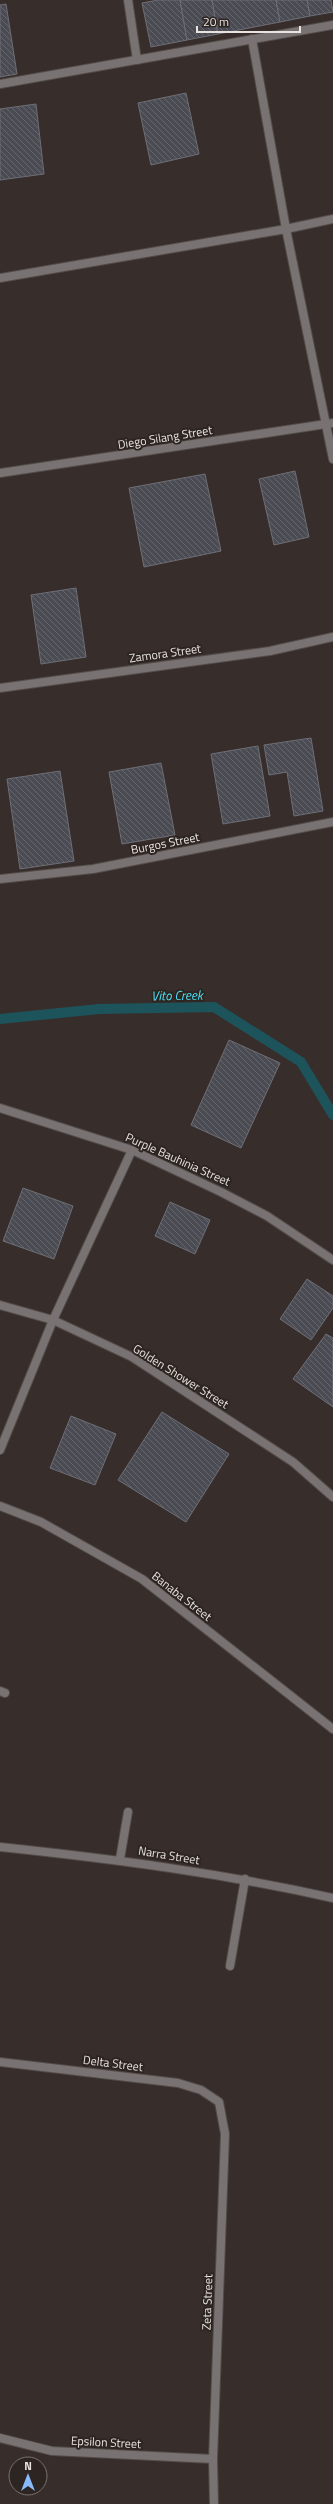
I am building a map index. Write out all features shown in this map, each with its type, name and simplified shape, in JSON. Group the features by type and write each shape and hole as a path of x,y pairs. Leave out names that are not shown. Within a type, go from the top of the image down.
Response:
{"street":[{"path":"128,0 137,60"},
{"path":"0,84 333,25"},
{"path":"252,39 286,229 330,424 333,459"},
{"path":"0,278 286,229 333,219"},
{"name":"Diego Silang Street","path":"0,473 330,424"},
{"name":"Zamora Street","path":"0,688 270,651 333,637"},
{"name":"Burgos Street","path":"0,879 93,869 333,822"},
{"name":"Purple Bauhinia Street","path":"0,1108 132,1150 221,1192 267,1216 333,1260"},
{"path":"0,1450 53,1320 132,1150"},
{"name":"Golden Shower Street","path":"0,1305 53,1320 132,1358 293,1462 333,1497"},
{"name":"Banaba Street","path":"0,1506 41,1522 142,1579 333,1729"},
{"path":"120,1859 128,1812"},
{"name":"Narra Street","path":"0,1847 120,1859 245,1879 333,1898"},
{"path":"230,1966 245,1879"},
{"name":"Delta Street","path":"0,2062 178,2083 201,2090 219,2102"},
{"name":"Zeta Street","path":"214,2504 213,2459 225,2134 219,2102"},
{"name":"Epsilon Street","path":"0,2438 52,2451 213,2459"}],"building":[{"path":"158,0 180,0 187,40 151,47 142,3"},
{"path":"180,0 212,0 218,34 187,40"},
{"path":"212,0 276,0 280,22 218,34"},
{"path":"276,0 307,0 310,16 280,22"},
{"path":"307,0 331,0 333,12 310,16"},
{"path":"6,4 17,74 0,77 0,5"},
{"path":"186,93 199,154 151,165 138,103"},
{"path":"36,104 44,174 0,180 0,109"},
{"path":"295,471 309,537 274,545 259,479"},
{"path":"205,474 221,551 144,567 129,488"},
{"path":"76,588 86,657 41,664 31,595"},
{"path":"311,738 323,811 294,816 287,772 269,775 264,745"},
{"path":"258,746 270,816 223,824 211,754"},
{"path":"161,763 175,835 122,844 109,772"},
{"path":"60,771 74,861 20,869 7,779"},
{"path":"229,1040 280,1063 241,1148 191,1125"},
{"path":"23,1188 73,1206 54,1259 3,1241"},
{"path":"170,1202 210,1220 195,1254 155,1236"},
{"path":"307,1279 333,1296 333,1308 311,1340 280,1319"},
{"path":"326,1334 333,1338 333,1407 293,1379"},
{"path":"162,1412 229,1454 186,1522 118,1480"},
{"path":"71,1416 116,1434 95,1485 50,1468"}],"waterway":[{"name":"Vito Creek","path":"0,1019 99,1009 214,1007 301,1062 333,1115"}]}
